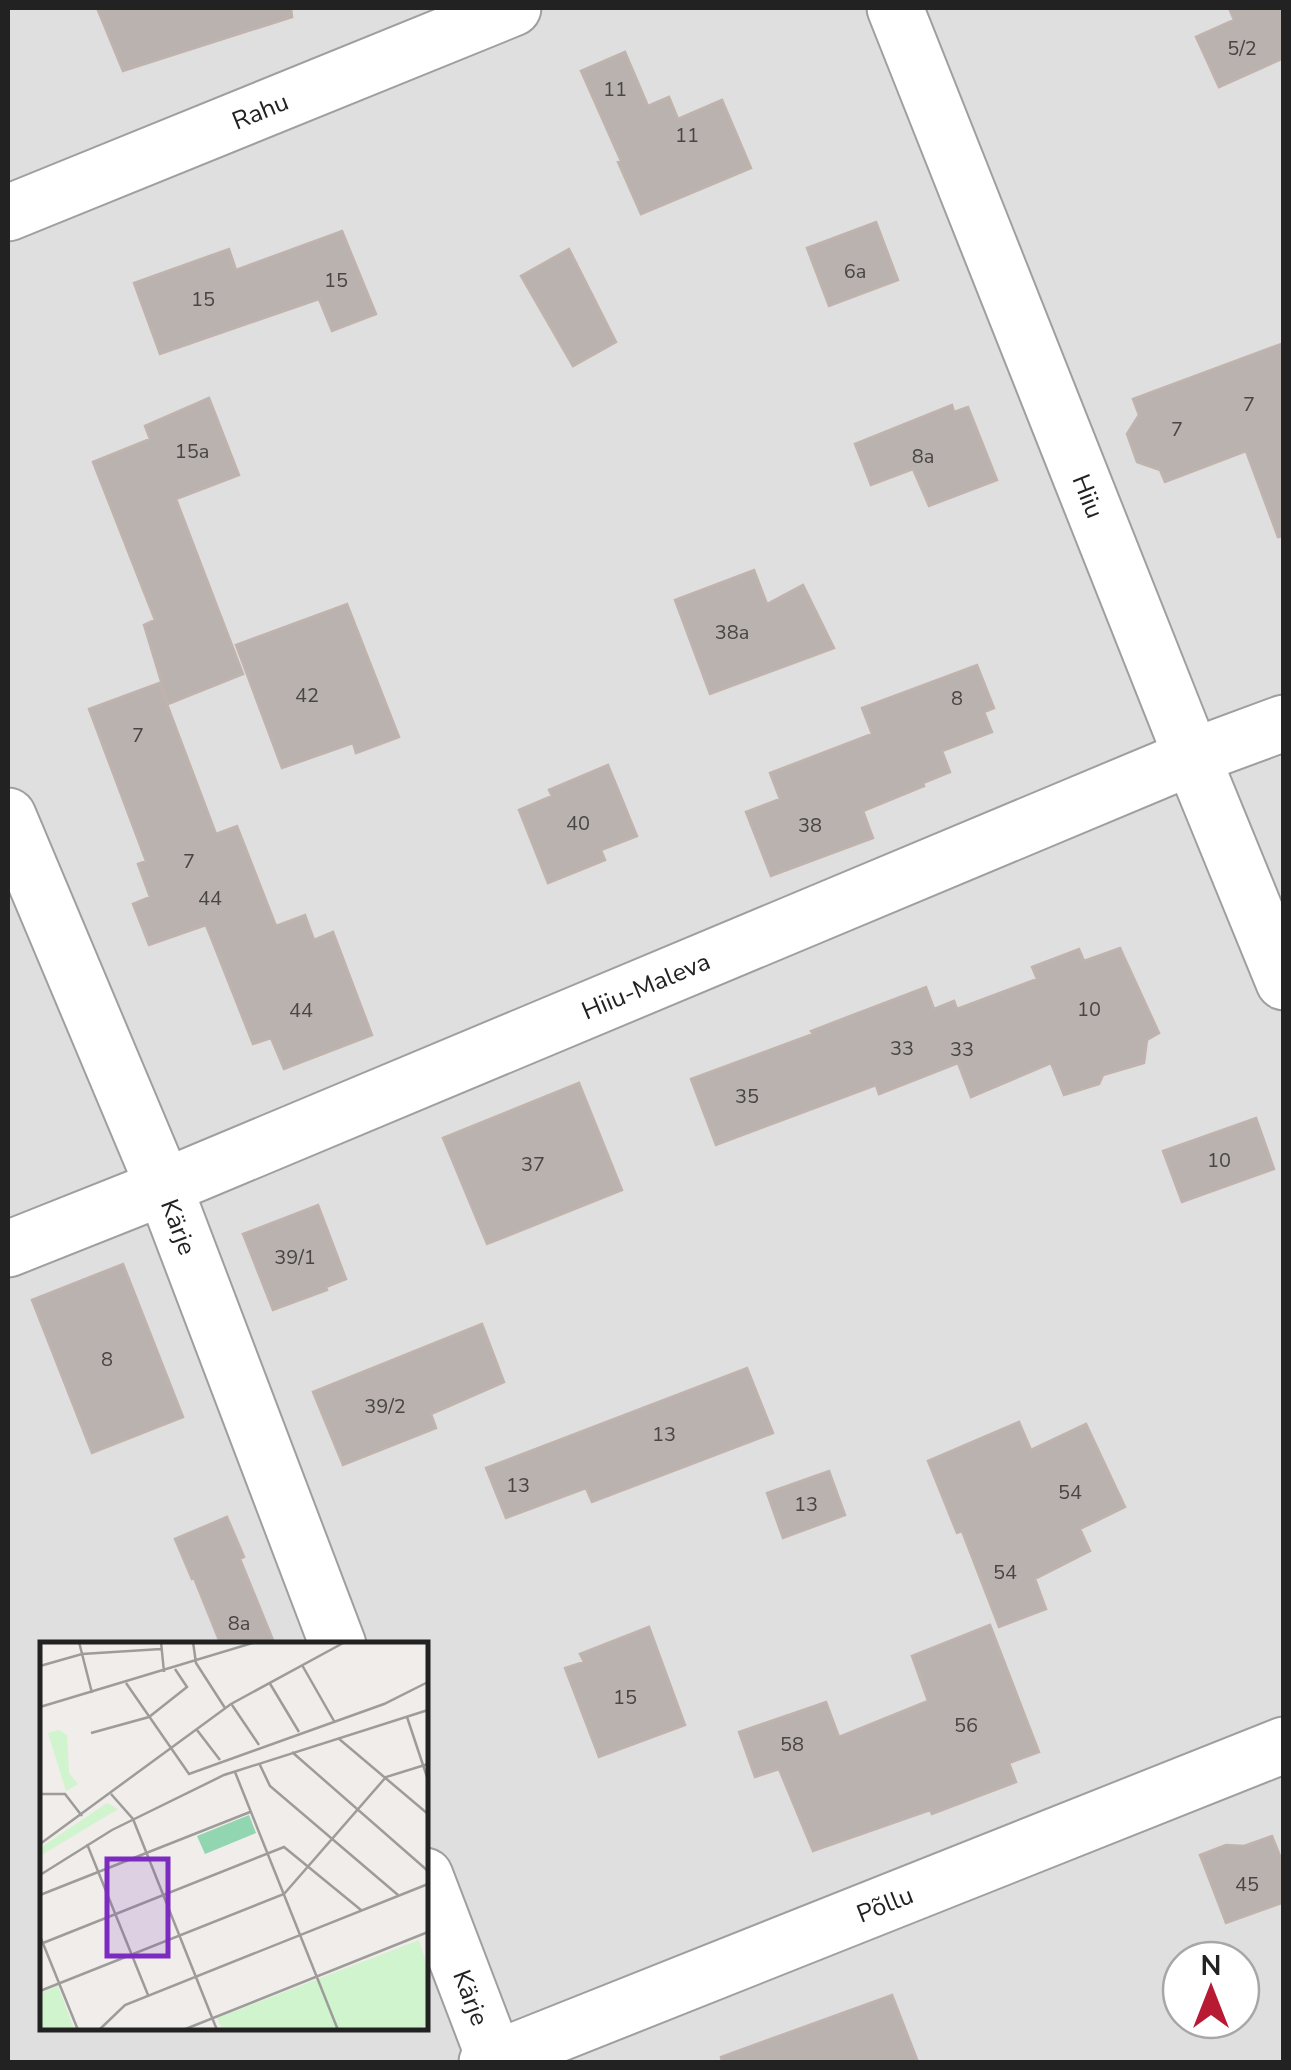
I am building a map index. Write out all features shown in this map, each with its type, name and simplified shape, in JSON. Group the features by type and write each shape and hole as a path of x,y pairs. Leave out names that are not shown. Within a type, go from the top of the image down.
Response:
{"street":[{"name":"Rahu","path":"8,213 512,8"},
{"name":"Hiiu","path":"895,8 1284,982"},
{"name":"Hiiu-Maleva","path":"8,1248 164,1187 1192,757 1284,723"},
{"name":"Kärje","path":"8,816 164,1187 337,1642"},
{"name":"Põllu","path":"492,2062 1284,1746"},
{"name":"Kärje","path":"428,1884 492,2062"}],"shaded area":[{"path":"8,8 1283,8 1283,2062 8,2062"}],"building":[{"path":"97,8 291,8 292,17 123,71"},
{"path":"1229,8 1284,8 1284,58 1219,87 1196,37 1234,20"},
{"path":"625,52 648,106 669,97 678,119 722,100 751,168 641,214 581,71"},
{"path":"876,222 898,280 829,306 807,248"},
{"path":"342,231 376,314 332,331 319,299 160,354 134,283 229,249 236,270"},
{"path":"569,249 616,342 573,366 521,276"},
{"path":"1284,343 1284,536 1278,537 1246,451 1165,482 1160,470 1137,462 1127,434 1139,415 1133,399"},
{"path":"209,398 239,475 176,499 243,674 168,704 144,625 155,620 93,462 150,439 145,426"},
{"path":"952,405 954,412 968,407 997,480 929,506 913,469 871,485 855,444"},
{"path":"754,570 767,604 803,585 834,648 710,694 675,600"},
{"path":"347,604 399,737 356,753 353,743 282,768 236,645"},
{"path":"977,665 994,708 984,712 992,732 942,751 950,772 863,811 873,838 771,876 746,812 780,799 770,773 872,734 862,708"},
{"path":"159,683 216,834 237,826 276,926 305,915 314,940 333,932 372,1035 284,1069 271,1038 253,1044 206,925 149,945 133,904 150,897 138,864 146,861 89,709"},
{"path":"608,765 637,836 601,850 605,860 548,883 519,810 552,796 549,790"},
{"path":"1120,948 1159,1033 1147,1040 1144,1063 1103,1075 1099,1084 1064,1095 1051,1063 971,1097 958,1063 879,1094 876,1085 716,1145 691,1079 926,987 934,1009 954,1001 957,1009 1037,979 1032,967 1079,949 1084,961"},
{"path":"579,1083 622,1190 487,1244 443,1138"},
{"path":"1256,1118 1274,1169 1182,1202 1163,1151"},
{"path":"318,1205 346,1279 273,1310 243,1234"},
{"path":"123,1264 183,1417 92,1453 32,1300"},
{"path":"482,1324 504,1382 431,1414 436,1428 343,1465 313,1392"},
{"path":"747,1368 773,1433 592,1502 586,1488 506,1518 486,1468"},
{"path":"1019,1422 1031,1450 1086,1424 1125,1507 1080,1529 1090,1551 1035,1579 1046,1609 999,1627 962,1531 957,1533 928,1461"},
{"path":"829,1471 845,1515 783,1538 767,1493"},
{"path":"227,1517 274,1642 220,1642 175,1539"},
{"path":"990,1625 1039,1752 1009,1763 1016,1782 932,1814 930,1810 813,1851 779,1769 755,1777 739,1732 826,1702 839,1737 928,1701 912,1656"},
{"path":"649,1627 685,1725 599,1757 565,1668 584,1662 580,1654"},
{"path":"1272,1836 1284,1866 1284,1902 1226,1923 1200,1855 1226,1845 1244,1846"},
{"path":"892,1995 918,2062 722,2062 721,2057"}]}
